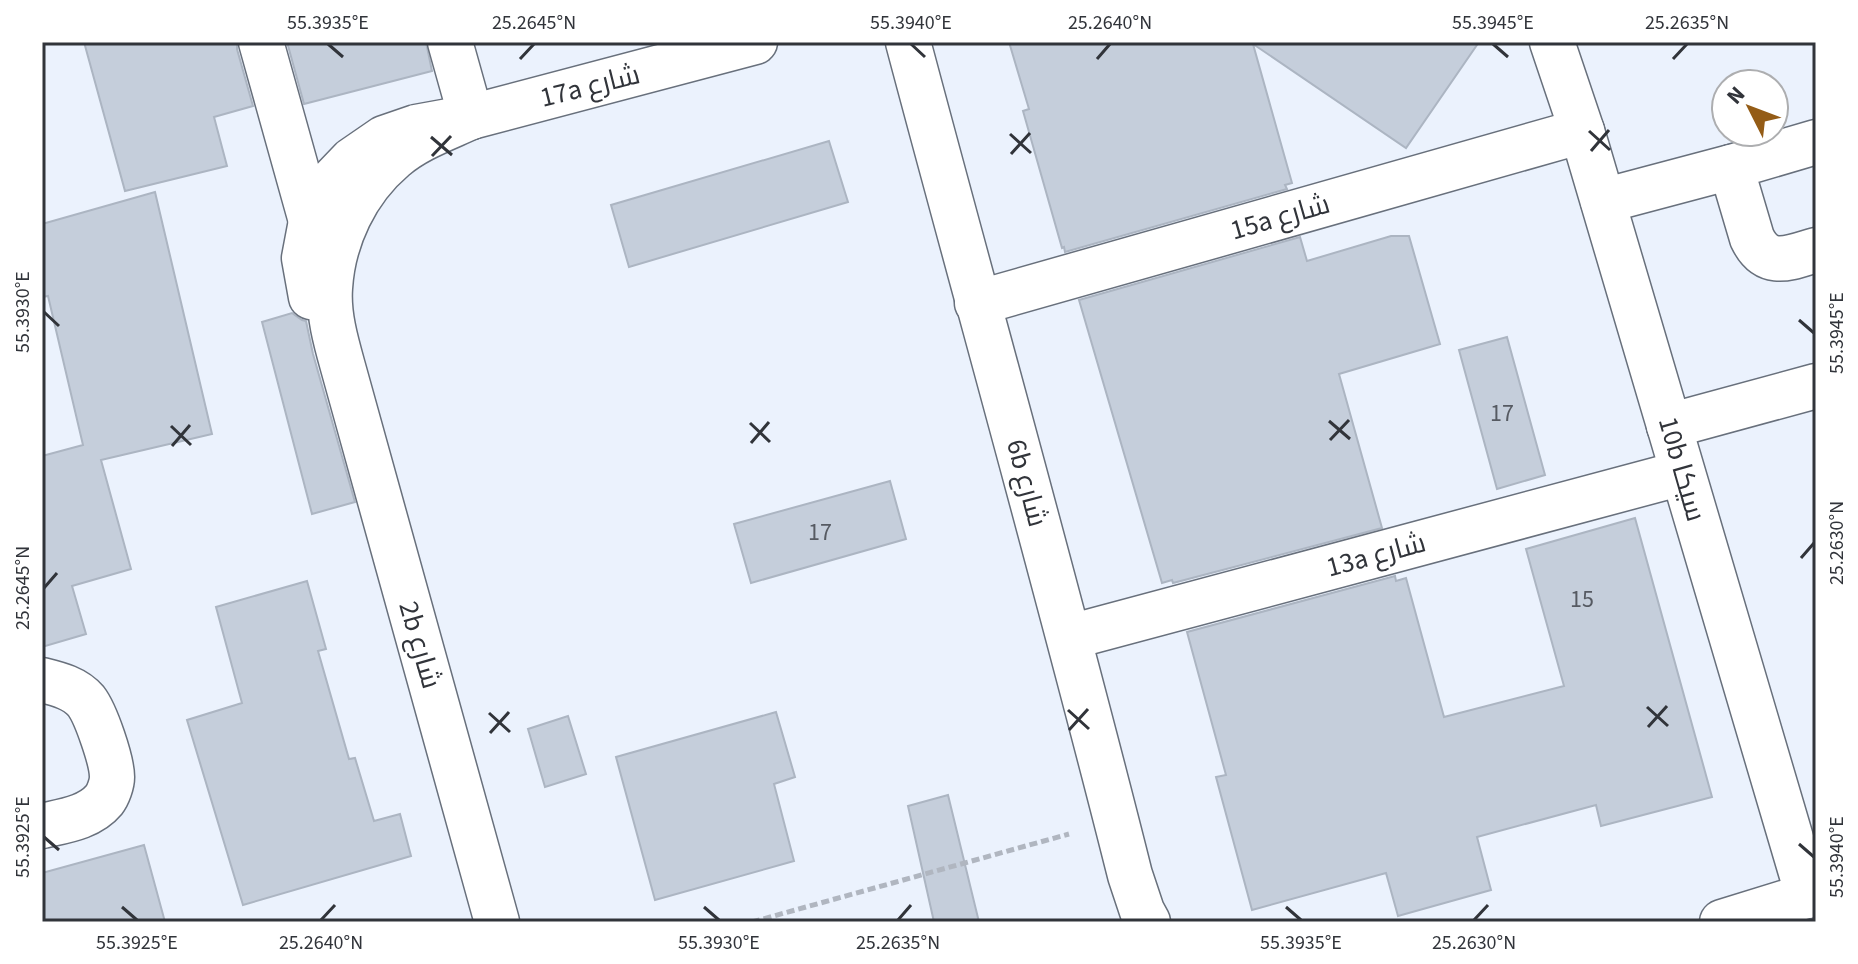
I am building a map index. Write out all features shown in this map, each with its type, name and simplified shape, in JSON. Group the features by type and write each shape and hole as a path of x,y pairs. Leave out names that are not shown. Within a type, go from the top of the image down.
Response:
{"street":[{"path":"261,42 311,221"},
{"path":"450,42 471,117"},
{"name":"17a شارع","path":"471,117 654,56 755,42"},
{"name":"6b شارع","path":"908,42 1070,637 1130,875 1148,922"},
{"name":"10b سيكا","path":"1553,43 1812,895"},
{"name":"2b شارع","path":"343,367 323,331 304,258 311,221 328,185 352,160 384,138 416,127 471,117"},
{"name":"2b شارع","path":"471,117 422,139 395,157 369,185 348,217 335,253 329,290 333,328 343,367 497,922"},
{"name":"15a شارع","path":"977,303 1582,131"},
{"path":"1603,201 1816,142"},
{"path":"1731,167 1757,249 1767,257 1779,259 1816,250"},
{"path":"1669,426 1816,386"},
{"name":"13a شارع","path":"1070,637 1682,473"},
{"path":"42,680 74,691 86,701 111,763 112,781 106,799 92,811 42,826"},
{"path":"1722,922 1812,895"}],"path":[{"path":"752,922 1116,821"}],"building":[{"path":"84,42 237,42 253,106 214,117 227,166 125,191"},
{"path":"287,42 426,42 432,71 304,104"},
{"path":"1009,42 1479,42 1406,148 1253,44 1292,183 1285,185 1287,189 1065,252 1023,111 1029,109"},
{"path":"829,141 848,202 629,267 611,205"},
{"path":"155,192 212,434 101,460 131,569 72,586 86,634 42,647 42,456 83,445 48,296 42,297 42,224"},
{"path":"1391,236 1409,236 1440,344 1339,374 1382,528 1173,583 1172,580 1162,583 1079,300 1300,237 1307,261"},
{"path":"292,313 306,321 355,502 312,514 262,322"},
{"path":"1507,337 1545,475 1497,489 1459,350"},
{"path":"890,481 906,539 751,583 734,524"},
{"path":"1635,518 1712,797 1601,826 1596,805 1477,837 1491,890 1398,916 1386,873 1252,910 1216,777 1226,775 1187,632 1395,576 1396,581 1406,578 1444,717 1564,686 1526,549"},
{"path":"307,581 326,649 318,651 349,759 355,758 374,821 400,814 411,856 243,905 187,720 242,703 216,607"},
{"path":"776,712 795,777 774,784 794,861 655,900 616,757"},
{"path":"568,716 586,774 545,787 528,729"},
{"path":"948,795 979,922 934,922 908,806"},
{"path":"144,845 165,922 42,922 42,873"}]}
